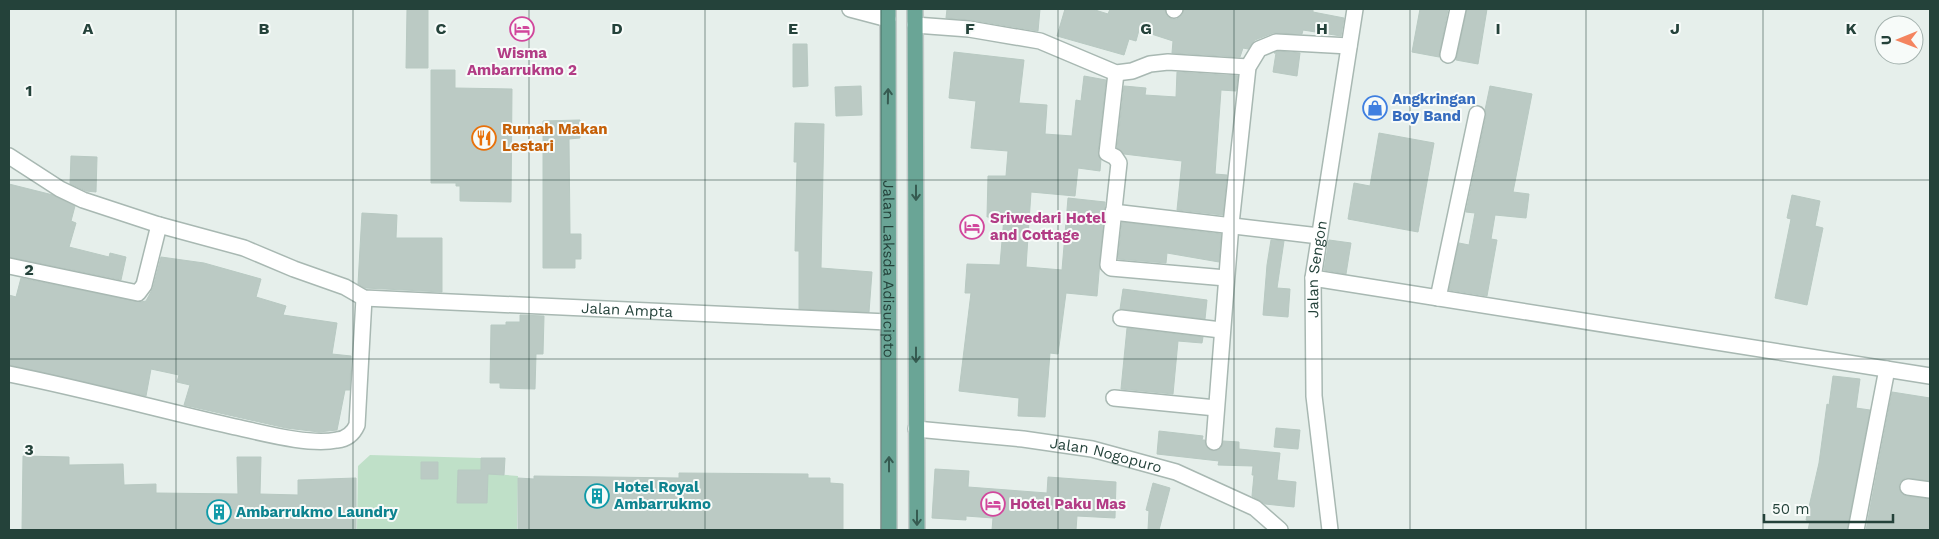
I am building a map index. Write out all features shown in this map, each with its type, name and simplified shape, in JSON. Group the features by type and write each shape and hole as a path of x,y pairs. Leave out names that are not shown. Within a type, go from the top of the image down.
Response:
{"main road":[{"name":"Jalan Laksda Adisucipto","path":"915,9 917,530"},
{"name":"Jalan Laksda Adisucipto","path":"888,14 889,530"}],"street":[{"path":"850,9 888,14"},
{"name":"Jalan Sengon","path":"1330,530 1314,396 1313,278 1355,9"},
{"path":"1448,55 1458,9"},
{"path":"915,25 969,29 1040,41 1116,72 1132,71 1150,64 1168,62 1248,67"},
{"path":"1214,442 1226,278 1248,67 1259,49 1276,42 1349,46"},
{"path":"1116,72 1108,153 1116,158 1119,163 1107,260 1108,265 1111,268 1226,278"},
{"path":"1438,298 1477,114"},
{"path":"9,156 60,189 75,196 159,224 244,248 294,269 346,287 364,298 357,425 351,435 337,440 314,441 263,433 79,388 9,374"},
{"path":"1113,212 1231,224 1319,236"},
{"path":"9,266 138,293 144,285 159,224"},
{"path":"1313,278 1930,376"},
{"name":"Jalan Ampta","path":"364,298 888,322"},
{"path":"1121,318 1222,330"},
{"path":"1856,530 1887,369"},
{"path":"1114,398 1216,408"},
{"name":"Jalan Nogopuro","path":"916,430 1023,440 1092,449 1176,472 1255,508 1280,530"},
{"path":"1908,487 1930,490"}],"green space":[{"path":"370,455 481,458 481,467 494,467 494,474 518,476 517,530 357,530 358,466"}],"building":[{"path":"407,9 428,9 428,68 406,68"},
{"path":"947,9 1040,9 1038,31 971,20 946,18"},
{"path":"1065,9 1092,9 1108,14 1110,9 1160,9 1165,10 1167,16 1172,19 1177,19 1182,15 1184,9 1313,9 1313,12 1344,18 1341,36 1303,30 1302,34 1273,33 1255,40 1248,49 1243,48 1240,57 1172,53 1173,41 1139,30 1136,41 1129,39 1124,55 1057,36"},
{"path":"1420,9 1448,9 1439,57 1412,52"},
{"path":"1467,9 1487,9 1478,64 1456,60"},
{"path":"793,44 807,44 808,86 793,87"},
{"path":"1278,51 1300,53 1297,76 1273,72 1276,53 1274,53"},
{"path":"954,52 1024,60 1019,103 1047,105 1045,134 1072,136 1076,100 1081,101 1084,76 1106,80 1098,152 1101,159 1100,171 1078,168 1075,196 1031,192 1026,267 1062,270 1068,198 1105,202 1097,296 1066,293 1058,354 1050,353 1045,417 1018,416 1019,398 959,391 971,293 965,293 967,264 1000,265 1004,217 987,217 988,176 1006,176 1008,151 971,148 976,101 949,98"},
{"name":"Rumah Makan Lestari","path":"431,70 455,70 455,88 512,89 511,202 460,201 460,186 456,186 456,183 431,183"},
{"path":"1177,72 1238,76 1236,91 1221,90 1215,174 1227,175 1223,215 1177,210 1182,161 1124,154 1117,148 1124,86 1146,88 1145,95 1176,97"},
{"path":"861,86 862,115 836,116 835,87"},
{"path":"1490,86 1532,94 1513,192 1529,194 1526,218 1495,215 1491,239 1497,240 1487,296 1449,290 1459,243 1469,245 1475,213 1466,212 1486,116 1485,110"},
{"path":"580,120 580,138 569,139 570,234 581,234 581,259 575,259 575,268 543,268 543,121"},
{"path":"795,123 824,124 821,268 872,272 869,312 799,309 799,251 795,251 797,162 794,162"},
{"path":"1379,133 1434,143 1418,232 1348,219 1354,183 1370,186"},
{"path":"71,156 97,157 96,192 86,191 70,184"},
{"path":"9,184 53,195 75,206 71,221 76,223 69,247 109,257 110,253 126,257 121,280 9,257"},
{"path":"1792,195 1820,201 1815,226 1823,228 1807,305 1775,298 1791,219 1787,218"},
{"path":"362,213 397,215 396,238 442,238 442,292 365,288 358,284"},
{"path":"1122,222 1221,234 1219,262 1167,253 1166,263 1118,259"},
{"path":"1271,240 1284,241 1277,288 1290,289 1288,317 1263,315"},
{"path":"1329,240 1351,243 1346,274 1324,270"},
{"path":"161,257 204,263 261,279 256,297 286,306 283,315 337,323 332,354 351,356 350,390 345,390 337,430 319,432 286,428 184,405 190,385 177,382 179,375 151,369 146,396 9,365 9,295 16,297 21,278 141,302 146,301 153,288"},
{"path":"1123,289 1207,300 1205,319 1120,309"},
{"path":"520,315 544,316 543,354 536,354 535,389 500,388 500,383 490,383 491,325 506,325 506,322 520,322"},
{"path":"1127,328 1203,337 1202,343 1178,341 1173,394 1121,389"},
{"path":"1833,376 1860,379 1856,408 1870,410 1847,530 1808,530 1810,521 1806,520 1819,463"},
{"path":"1892,392 1930,398 1930,481 1905,478 1900,482 1899,486 1900,491 1906,496 1930,499 1930,530 1866,530"},
{"path":"1276,428 1300,430 1298,449 1274,447"},
{"path":"1159,431 1203,436 1202,440 1205,440 1206,446 1213,451 1221,448 1223,441 1239,442 1239,449 1280,453 1277,480 1296,482 1294,507 1265,504 1252,496 1253,466 1218,465 1219,461 1157,454"},
{"path":"23,456 69,457 69,465 123,464 124,485 156,484 156,493 238,494 237,457 261,457 260,494 298,495 298,480 356,478 356,530 22,530"},
{"path":"481,458 505,458 504,475 488,474 487,503 457,503 458,470 481,470"},
{"path":"421,462 438,462 438,479 421,479"},
{"path":"935,469 969,471 968,487 1047,493 1048,477 1116,482 1115,518 1077,516 1076,530 992,530 993,518 966,516 966,520 932,518"},
{"path":"679,473 808,474 808,478 830,478 830,483 843,484 843,530 518,530 518,478 534,479 534,476 679,478"},
{"path":"1153,483 1170,488 1159,530 1148,530 1149,511 1146,510"}],"place":[{"name":"Wisma Ambarrukmo 2","path":"522,29"},
{"name":"Angkringan Boy Band","path":"1375,108"},
{"name":"Rumah Makan Lestari","path":"484,138"},
{"name":"Sriwedari Hotel and Cottage","path":"972,227"},
{"name":"Hotel Royal Ambarrukmo","path":"597,496"},
{"name":"Hotel Paku Mas","path":"993,504"},
{"name":"Ambarrukmo Laundry","path":"219,512"}]}
